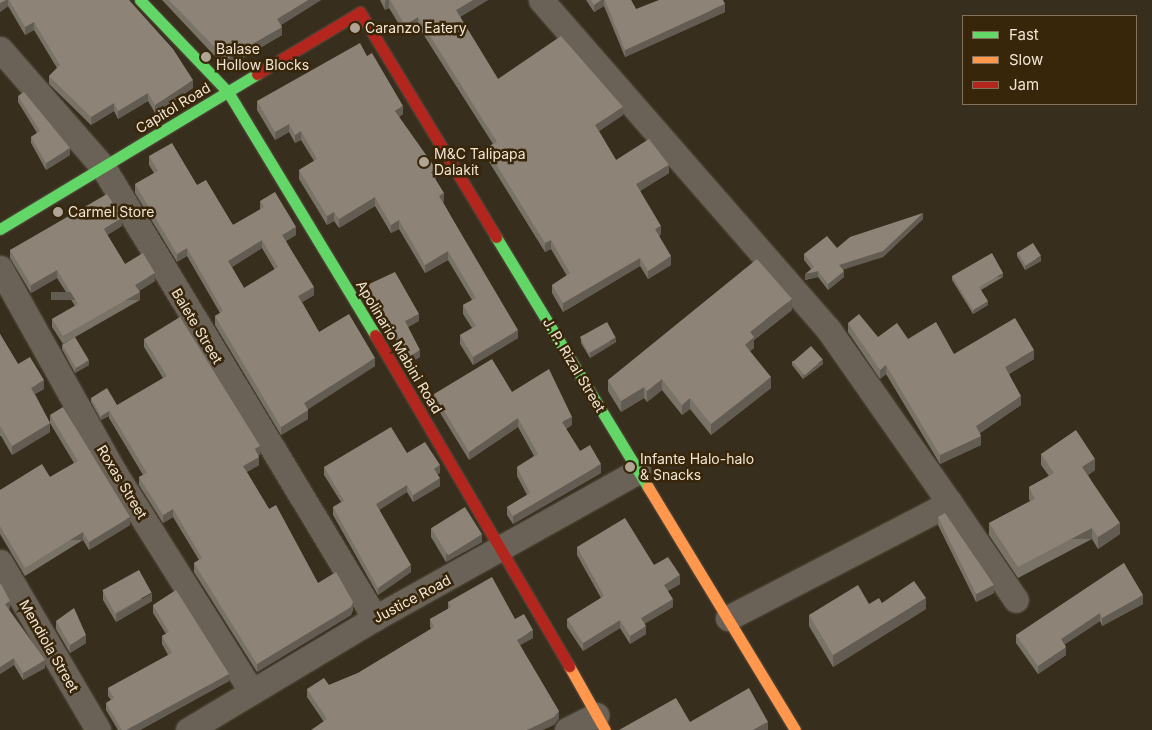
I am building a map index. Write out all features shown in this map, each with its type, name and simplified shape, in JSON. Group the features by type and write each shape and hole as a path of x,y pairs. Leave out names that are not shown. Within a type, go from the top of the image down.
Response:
{"street":[{"name":"Apolinario Mabini Road","path":"140,0 228,92 504,549 600,723"},
{"path":"541,0 828,329 1016,600"},
{"name":"Capitol Road","path":"0,229 228,92 356,6"},
{"name":"J. P. Rizal Street","path":"356,6 795,730"},
{"name":"Balete Street","path":"0,49 103,167 375,618"},
{"name":"Roxas Street","path":"0,268 114,472 251,690"},
{"name":"Justice Road","path":"188,730 251,690 375,618 504,549 638,471"},
{"path":"728,618 950,503"},
{"name":"Mendiola Street","path":"0,562 98,730"},
{"path":"567,730 600,723"}],"building":[{"path":"9,0 129,0 173,49 193,80 155,105 148,93 118,111 114,103 91,117 49,76 60,65 34,22 25,27"},
{"path":"169,0 308,0 277,19 282,27 226,59"},
{"path":"390,0 473,0 456,10 498,79 561,36 623,107 595,125 616,160 649,139 669,165 636,184 661,226 655,229 671,256 648,271 640,258 563,303 552,285 570,273 551,240 545,243 486,148 497,142 418,17 405,25"},
{"path":"591,0 601,0 594,5"},
{"path":"605,0 631,0 636,9 659,0 723,0 725,4 625,50"},
{"path":"360,43 367,56 372,53 403,106 395,111 436,169 431,172 444,193 439,196 518,330 473,357 460,335 476,326 463,305 476,298 448,251 425,265 399,220 391,225 375,197 339,219 334,212 327,216 299,170 317,159 301,131 295,135 289,124 275,132 257,101"},
{"path":"24,92 70,148 46,163 31,137 40,131 18,96"},
{"path":"172,143 197,185 206,180 233,225 264,207 260,201 275,192 296,227 282,235 314,287 298,296 319,332 349,314 375,358 304,403 308,410 281,427 215,316 223,311 187,248 177,254 135,184 158,171 149,156","holes":["262,240 278,267 244,288 228,261"]},
{"path":"107,194 122,218 104,229 125,264 143,253 155,273 135,285 140,292 63,336 52,319 78,304 57,270 31,285 10,250"},
{"path":"923,213 883,251 839,265 844,271 828,284 818,271 805,274 814,267 804,254 827,236 837,248 850,237"},
{"path":"1033,243 1041,256 1026,265 1018,253"},
{"path":"992,253 1003,273 979,287 988,301 973,310 952,276"},
{"path":"757,259 792,299 750,332 754,337 745,345 771,377 711,424 690,398 682,405 662,379 647,391 644,387 621,401 608,380"},
{"path":"395,272 419,314 405,321 420,350 410,356 367,285"},
{"path":"859,314 878,337 897,323 908,339 936,322 954,354 1015,318 1034,350 1005,367 1021,396 976,426 981,436 940,455 886,365 880,370 848,323"},
{"path":"180,317 260,446 255,449 259,457 243,466 269,509 276,505 318,583 336,572 353,602 351,607 257,664 194,563 202,558 173,509 163,515 139,477 147,473 109,410 167,376 144,339"},
{"path":"607,322 616,338 589,353 580,337"},
{"path":"0,334 18,364 30,357 44,380 31,388 50,423 12,446 0,427"},
{"path":"75,337 89,360 76,368 62,345"},
{"path":"811,346 823,360 805,375 793,362"},
{"path":"492,359 512,392 549,369 572,417 562,422 580,451 590,445 601,464 513,516 507,507 530,493 517,467 538,454 518,418 469,452 434,394"},
{"path":"107,388 117,405 101,416 91,398"},
{"path":"63,407 130,517 89,542 83,532 25,568 0,526 0,490 42,464 50,477 78,461 50,415"},
{"path":"391,427 407,453 425,442 440,465 434,469 440,478 413,495 407,485 376,504 411,565 378,588 333,507 344,501 324,467"},
{"path":"1076,430 1095,459 1082,467 1120,523 1098,537 1092,528 1018,567 989,523 1035,499 1029,487 1054,473 1041,454"},
{"path":"465,507 482,534 448,555 431,528"},
{"path":"945,513 994,585 976,594 938,517"},
{"path":"625,518 654,565 668,557 680,575 664,585 673,599 641,618 646,626 630,636 620,620 583,643 567,619 604,596 577,547"},
{"path":"1124,563 1143,595 1102,618 1100,613 1061,639 1066,647 1038,666 1016,635"},
{"path":"139,570 152,593 115,613 102,590"},
{"path":"492,577 515,619 524,614 533,630 517,640 559,711 554,717 527,730 311,730 327,719 307,689 324,678 329,685 358,673 434,627 430,619 451,607 448,602"},
{"path":"914,581 926,598 833,655 809,615 858,585 869,604 879,598 882,603"},
{"path":"1,584 10,601 5,604 45,660 23,673 14,658 0,667"},
{"path":"176,590 229,674 126,730 122,730 106,703 114,698 108,688 172,653 162,636 169,632 153,605"},
{"path":"74,608 86,635 70,645 56,621"},
{"path":"749,688 768,722 753,730 619,730 676,698 690,722"}],"traffic: fast":[{"path":"140,0 228,92 375,335"},
{"path":"0,229 257,74"},
{"path":"496,237 648,487"}],"traffic: slow":[{"path":"648,487 795,730"},
{"path":"569,666 605,730"}],"traffic: jam":[{"path":"257,74 360,12 496,237"},
{"path":"375,335 569,666"}],"place":[{"name":"Caranzo Eatery","path":"355,28"},
{"name":"Balase Hollow Blocks","path":"206,57"},
{"name":"M&C Talipapa Dalakit","path":"424,162"},
{"name":"Carmel Store","path":"58,212"},
{"name":"Infante Halo-halo & Snacks","path":"630,467"}]}
